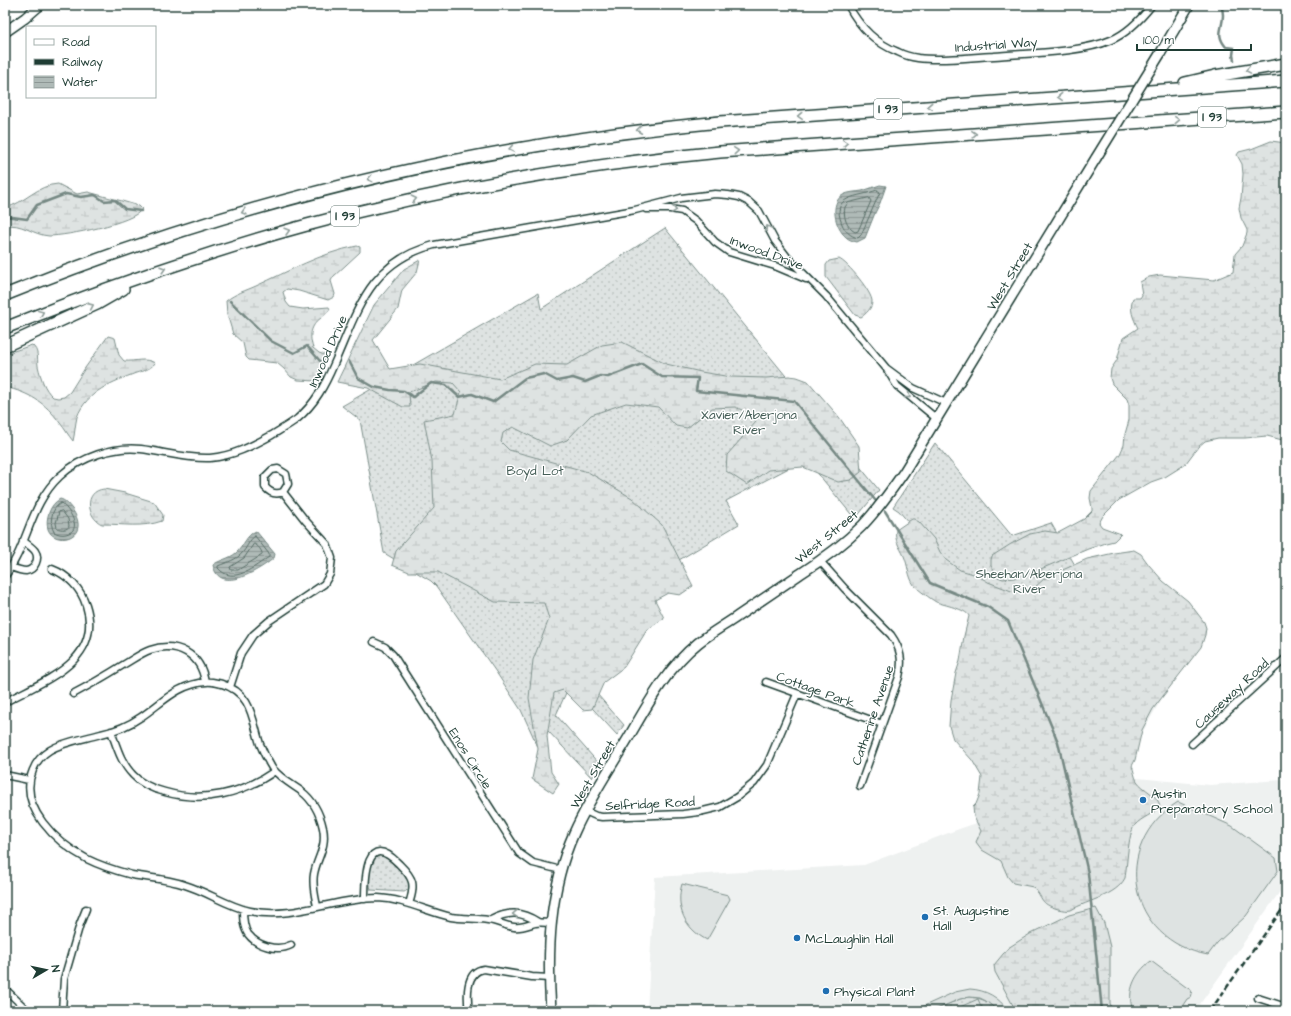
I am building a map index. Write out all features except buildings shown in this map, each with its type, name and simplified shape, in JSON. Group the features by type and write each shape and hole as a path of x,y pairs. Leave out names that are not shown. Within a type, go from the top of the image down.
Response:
{"highway":[{"path":"1155,90 1215,76 1286,64"},
{"name":"I 93","path":"5,294 128,249 254,209 389,174 498,152 581,138 713,122 1286,81"},
{"name":"I 93","path":"5,328 79,299 221,250 286,231 387,205 482,185 590,168 720,152 1286,112"},
{"path":"5,346 97,304 146,275"}],"main road":[{"path":"5,32 40,5"},
{"name":"West Street","path":"551,1011 549,978 551,923 561,870 573,834 585,811 647,706 678,662 700,642 820,561 862,526 880,506 900,478 937,419 1189,5"}],"street":[{"name":"Industrial Way","path":"848,5 862,27 881,44 904,55 917,58 1023,54 1096,45 1112,40 1128,30 1152,5"},
{"name":"Inwood Drive","path":"5,576 11,567 46,491 69,469 93,456 115,450 132,449 190,457 208,458 220,456 248,448 297,419 309,408 324,388 357,311 370,288 386,269 410,254 434,245 635,210 682,198 715,194 739,197 749,202 759,211 779,246 797,269 826,296 886,368 893,381 902,392 937,419"},
{"name":"Inwood Drive","path":"635,210 664,209 682,211 696,221 715,242 730,252 775,266 810,280"},
{"name":"Inwood Drive","path":"886,368 913,388 946,403"},
{"path":"272,470 281,470 288,477 288,484 283,492 273,493 265,487 265,477 272,470"},
{"path":"230,687 241,653 254,635 269,621 324,584 330,574 332,558 328,544 305,520 283,492"},
{"path":"11,567 26,571 32,569 35,564 37,558 36,552 32,547 23,541"},
{"name":"Catherine Avenue","path":"820,561 845,589 891,635 900,651 900,673 860,786"},
{"path":"5,702 65,669 77,658 85,644 88,633 89,617 84,600 72,582 52,569"},
{"name":"Enos Circle","path":"374,642 384,647 394,656 519,853 533,863 561,870"},
{"path":"73,694 145,653 160,648 175,649 192,656 198,661 202,668 206,682"},
{"name":"Causeway Road","path":"1192,744 1286,658"},
{"path":"317,906 313,877 322,851 324,839 320,818 313,804 306,795 281,778 275,771 262,748 255,720 249,707 230,687 213,682 188,686 172,693 140,718 127,725 111,732 66,743 51,750 37,762 29,780 32,802 37,814 54,835 66,845 83,856 120,872 164,879 189,886 228,904 257,912 280,913 298,911 346,901 387,899 454,917 491,920 513,927 526,926 538,922 551,923"},
{"name":"Cottage Park","path":"766,682 882,724"},
{"name":"Selfridge Road","path":"585,811 602,817 683,814 710,810 728,803 747,790 761,774 772,754 797,694"},
{"path":"111,732 121,758 134,776 148,786 170,793 198,797 228,793 251,785 275,771"},
{"path":"5,775 29,780"},
{"path":"364,899 365,875 368,861 375,854 382,852 392,856 406,871 410,878 413,889 409,904"},
{"path":"62,1011 64,979 80,924 86,909"},
{"path":"243,909 242,918 244,925 248,933 255,940 271,948 286,948 291,946"},
{"path":"491,920 503,915 517,913 526,915 538,922"},
{"path":"469,1011 468,994 470,981 474,974 480,969 549,978"},
{"path":"5,989 28,1011"},
{"path":"1258,998 1286,1007"}],"shaded area":[{"name":"Austin Preparatory School","path":"1194,643 1117,776 1210,785 1282,780 1286,773 1286,883 1195,1011 647,1011 655,877 864,865 1003,814"},
{"path":"594,1004 626,1011 558,1011 558,1009"}],"green space":[{"path":"1271,141 1286,143 1286,441 1267,436 1218,438 1205,441 1181,467 1165,477 1151,482 1119,500 1103,516 1099,523 1102,527 1121,534 1114,541 1088,549 1036,571 1014,578 1003,579 998,577 991,566 992,556 1030,534 1045,531 1058,533 1084,519 1092,511 1090,498 1091,491 1120,454 1124,445 1129,420 1129,405 1127,399 1112,384 1110,378 1111,369 1117,360 1123,338 1138,328 1133,317 1131,306 1133,298 1140,298 1142,295 1140,282 1149,277 1160,275 1214,280 1233,272 1235,254 1242,246 1247,233 1239,208 1243,174 1242,164 1237,155 1239,152"},
{"path":"58,184 77,194 88,192 139,206 142,209 136,214 114,224 58,235 43,235 22,227 11,225 5,226 5,208 12,206 44,187"},
{"name":"Boyd Lot","path":"665,228 879,490 855,519 806,459 726,501 739,524 679,560 577,671 624,725 617,735 570,684 556,715 600,765 592,778 548,731 538,747 521,710 436,586 431,581 384,553 360,420 342,406 538,293 541,309"},
{"path":"357,246 360,247 360,252 333,277 331,281 335,294 334,297 328,300 299,291 287,289 283,292 286,302 290,307 303,309 329,307 330,309 317,321 311,332 313,348 319,353 325,355 316,381 298,380 291,377 277,363 249,360 246,357 243,343 233,334 227,314 226,301 237,294 305,263 331,253"},
{"path":"839,259 843,261 859,278 871,298 872,302 870,309 861,317 855,315 826,277 826,265 829,261"},
{"path":"420,260 417,272 402,290 398,309 373,340 390,369 420,364 500,379 535,364 567,365 602,345 622,342 666,364 701,372 731,377 766,378 789,376 808,381 839,417 859,446 861,472 851,480 838,482 803,467 768,470 747,485 726,471 727,455 756,422 749,413 735,407 712,408 687,428 676,426 658,407 626,403 591,415 567,440 550,446 513,427 503,433 501,442 509,450 588,472 632,498 662,525 693,586 680,595 668,593 655,600 664,618 647,630 624,667 604,682 592,709 583,710 563,690 554,693 547,736 551,772 559,784 553,793 532,779 538,749 529,698 533,660 549,619 544,603 495,602 438,572 409,572 392,565 396,551 434,508 432,461 424,420 455,414 461,392 453,383 436,382 409,392 410,407 403,407 368,388 337,382 374,305 404,269"},
{"path":"108,336 115,338 119,355 124,361 147,360 155,363 147,370 127,376 110,384 87,400 77,417 73,441 48,409 36,399 22,392 5,387 5,354 32,345 37,352 39,370 47,390 53,397 64,397 70,392"},
{"name":"Sheehan/Aberjona River","path":"935,443 1012,536 1051,523 1120,644 954,577 899,511 893,507"},
{"path":"104,489 125,493 154,502 163,515 162,521 140,525 102,524 93,516 90,499 97,491"},
{"path":"912,519 919,522 934,539 940,552 946,560 960,570 977,575 988,582 1014,592 1023,592 1034,588 1045,578 1087,559 1134,550 1141,554 1163,581 1188,601 1204,622 1206,628 1201,647 1153,709 1142,730 1135,760 1132,766 1137,781 1159,802 1160,806 1135,825 1129,842 1125,878 1115,889 1101,897 1071,910 1058,909 1047,905 1033,887 1013,883 1008,877 1001,861 982,850 976,842 981,831 974,817 973,807 976,804 980,794 982,777 972,760 953,739 949,726 951,700 969,616 964,611 936,602 914,585 910,578 896,534 896,530"},
{"path":"1178,802 1232,826 1276,858 1278,871 1246,916 1217,943 1208,955 1181,946 1160,931 1145,912 1137,889 1136,866 1142,842 1156,820"},
{"path":"377,855 387,855 400,868 410,884 408,889 404,892 371,890 370,872"},
{"path":"682,884 728,895 730,899 707,940 693,930 684,916 680,901"},
{"path":"1096,908 1104,923 1110,947 1110,1003 1112,1011 1016,1011 995,972 994,965 1008,948 1030,934 1069,915"},
{"path":"1151,961 1191,990 1191,997 1187,999 1179,1011 1133,1011 1131,1004 1131,990 1133,983 1140,971"},
{"path":"970,989 992,995 1001,1002 1008,1011 998,1011 980,998 970,997 960,999 932,1011 913,1011 955,992"},
{"path":"970,997 986,1001 998,1011 932,1011 960,999"},
{"path":"978,999 983,1011 951,1011"}],"water":[{"path":"880,185 886,186 865,238 857,242 848,239 839,228 835,216 836,204 843,195 847,193 862,191"},
{"path":"60,499 69,505 77,519 78,527 75,533 70,537 57,538 52,535 48,529 47,521 49,512 53,504"},
{"path":"256,531 275,554 274,558 251,573 232,579 223,579 217,574 213,565 236,553 247,538"}],"waterway":[{"path":"1221,5 1223,20 1220,35 1226,47 1234,48 1234,60"},
{"path":"5,216 27,219 37,205 66,194 81,197 95,195 104,201 115,200 125,209 141,211"},
{"path":"230,301 271,341 294,353 307,346 320,361 324,361"},
{"path":"349,361 358,378 374,387 404,391 413,397 431,383 446,385 459,397 472,394 493,402 525,378 544,374 557,381 573,378 585,382 600,376 608,377 642,364 662,377 698,378 696,391 794,401 875,500"},
{"path":"885,511 930,583 988,607 1008,621 1058,742 1088,873 1102,1011"}],"railway":[{"path":"1210,1011 1286,904"}],"place":[{"name":"Austin Preparatory School","path":"1143,800"},
{"name":"St. Augustine Hall","path":"925,917"},
{"name":"McLaughlin Hall","path":"797,938"},
{"name":"Physical Plant","path":"826,991"}],"park label":[{"name":"Xavier/Aberjona River","path":"749,422"}]}
